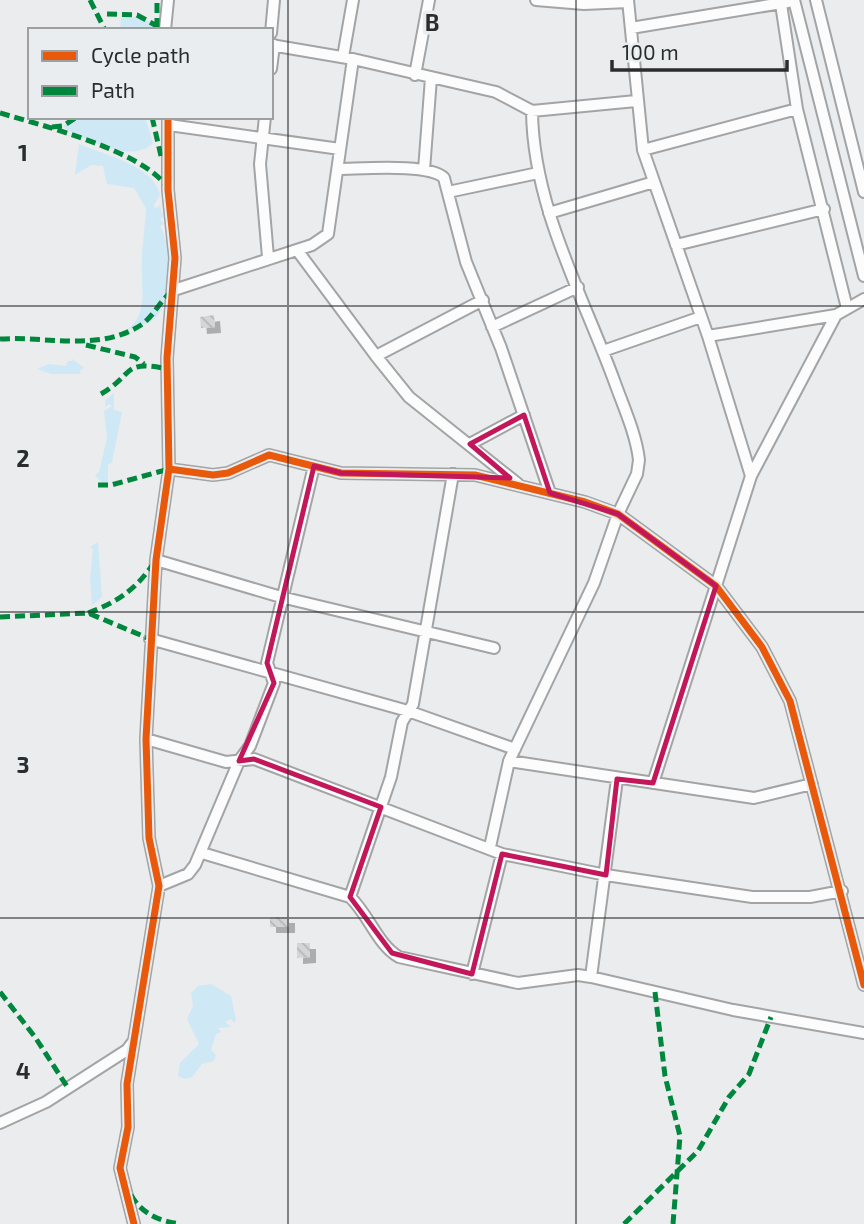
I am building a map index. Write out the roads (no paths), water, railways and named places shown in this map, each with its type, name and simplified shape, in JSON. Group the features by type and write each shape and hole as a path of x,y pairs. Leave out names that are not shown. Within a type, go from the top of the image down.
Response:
{"street":[{"path":"165,28 169,0"},
{"path":"271,28 274,0"},
{"path":"174,290 268,257 312,245 328,234 338,169 353,0"},
{"path":"415,75 429,0"},
{"path":"536,0 584,4 628,1 643,150 702,317 751,476"},
{"path":"631,28 794,0 864,276"},
{"path":"816,0 864,192"},
{"path":"781,4 797,109 847,308"},
{"path":"273,45 348,58 496,92 532,111 636,101"},
{"path":"424,170 431,78"},
{"path":"643,150 797,109"},
{"path":"490,847 509,761 594,583 639,460 604,351 549,213 532,142 532,111"},
{"path":"265,119 262,140 263,197 268,257"},
{"path":"134,1224 120,1168 128,1127 127,1084 159,887 149,838 146,739 156,560 169,469 167,358 174,290 168,190 169,121 262,140 340,149"},
{"path":"338,169 424,170 439,173 448,192 466,261 483,300 550,493"},
{"path":"448,192 538,173"},
{"path":"549,213 654,182"},
{"path":"676,245 824,209"},
{"path":"297,250 409,397 520,486"},
{"path":"492,327 578,287"},
{"path":"708,336 836,315 864,299"},
{"path":"376,356 483,300"},
{"path":"653,783 751,476 836,315"},
{"path":"604,351 702,317"},
{"path":"470,444 524,415"},
{"path":"169,469 213,475 229,473 269,455 352,474 453,474 520,486 618,514 716,586 762,647 790,701 842,891 864,985"},
{"path":"159,887 188,874 202,853 239,761 250,746 274,683 267,663 314,466"},
{"path":"350,897 382,807 402,722 413,704 428,634 453,474"},
{"path":"156,560 281,597 495,648"},
{"path":"150,639 408,711 515,749"},
{"path":"146,739 226,762 254,760 490,847 502,854 606,875 752,897 810,897 842,891"},
{"path":"509,761 754,798 812,784"},
{"path":"591,977 617,779"},
{"path":"202,853 350,897 392,953 518,983 578,975 591,977 733,1010 864,1033"},
{"path":"472,974 502,854"},
{"path":"0,1123 46,1102 127,1050 133,1042"}]}
